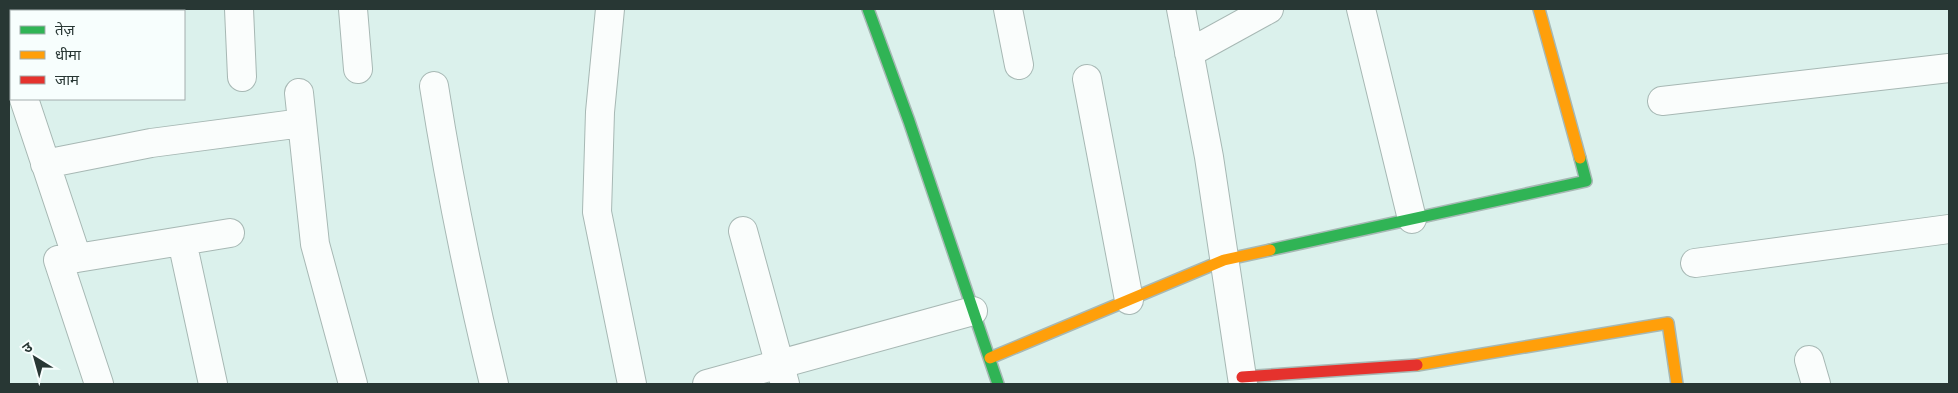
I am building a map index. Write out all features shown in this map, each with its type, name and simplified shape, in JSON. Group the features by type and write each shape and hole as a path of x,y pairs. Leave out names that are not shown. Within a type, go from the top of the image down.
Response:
{"street":[{"path":"239,9 242,77"},
{"path":"353,9 358,69"},
{"path":"610,9 600,112 596,212 632,384"},
{"path":"868,9 909,121 998,384"},
{"path":"1008,9 1019,65"},
{"path":"1181,9 1209,157 1242,381 1406,367 1668,323 1677,384"},
{"path":"1189,53 1269,9"},
{"path":"1361,9 1412,219"},
{"path":"990,358 1224,260 1586,181 1539,9"},
{"path":"1662,101 1949,68"},
{"path":"1087,79 1130,300"},
{"path":"434,86 451,191 474,304 494,384"},
{"path":"299,93 315,244 353,384"},
{"path":"24,100 77,258"},
{"path":"46,164 151,143 302,123"},
{"path":"1695,262 1949,229"},
{"path":"743,231 782,374"},
{"path":"99,384 58,260 230,233"},
{"path":"182,241 213,384"},
{"path":"707,384 782,374 973,311"}],"traffic: fast":[{"path":"868,9 909,121 998,384"},
{"path":"1270,250 1586,181 1580,158"}],"traffic: slow":[{"path":"1539,9 1580,158"},
{"path":"990,358 1224,260 1270,250"},
{"path":"1417,365 1668,323 1677,384"}],"traffic: jam":[{"path":"1242,377 1417,365"}]}
